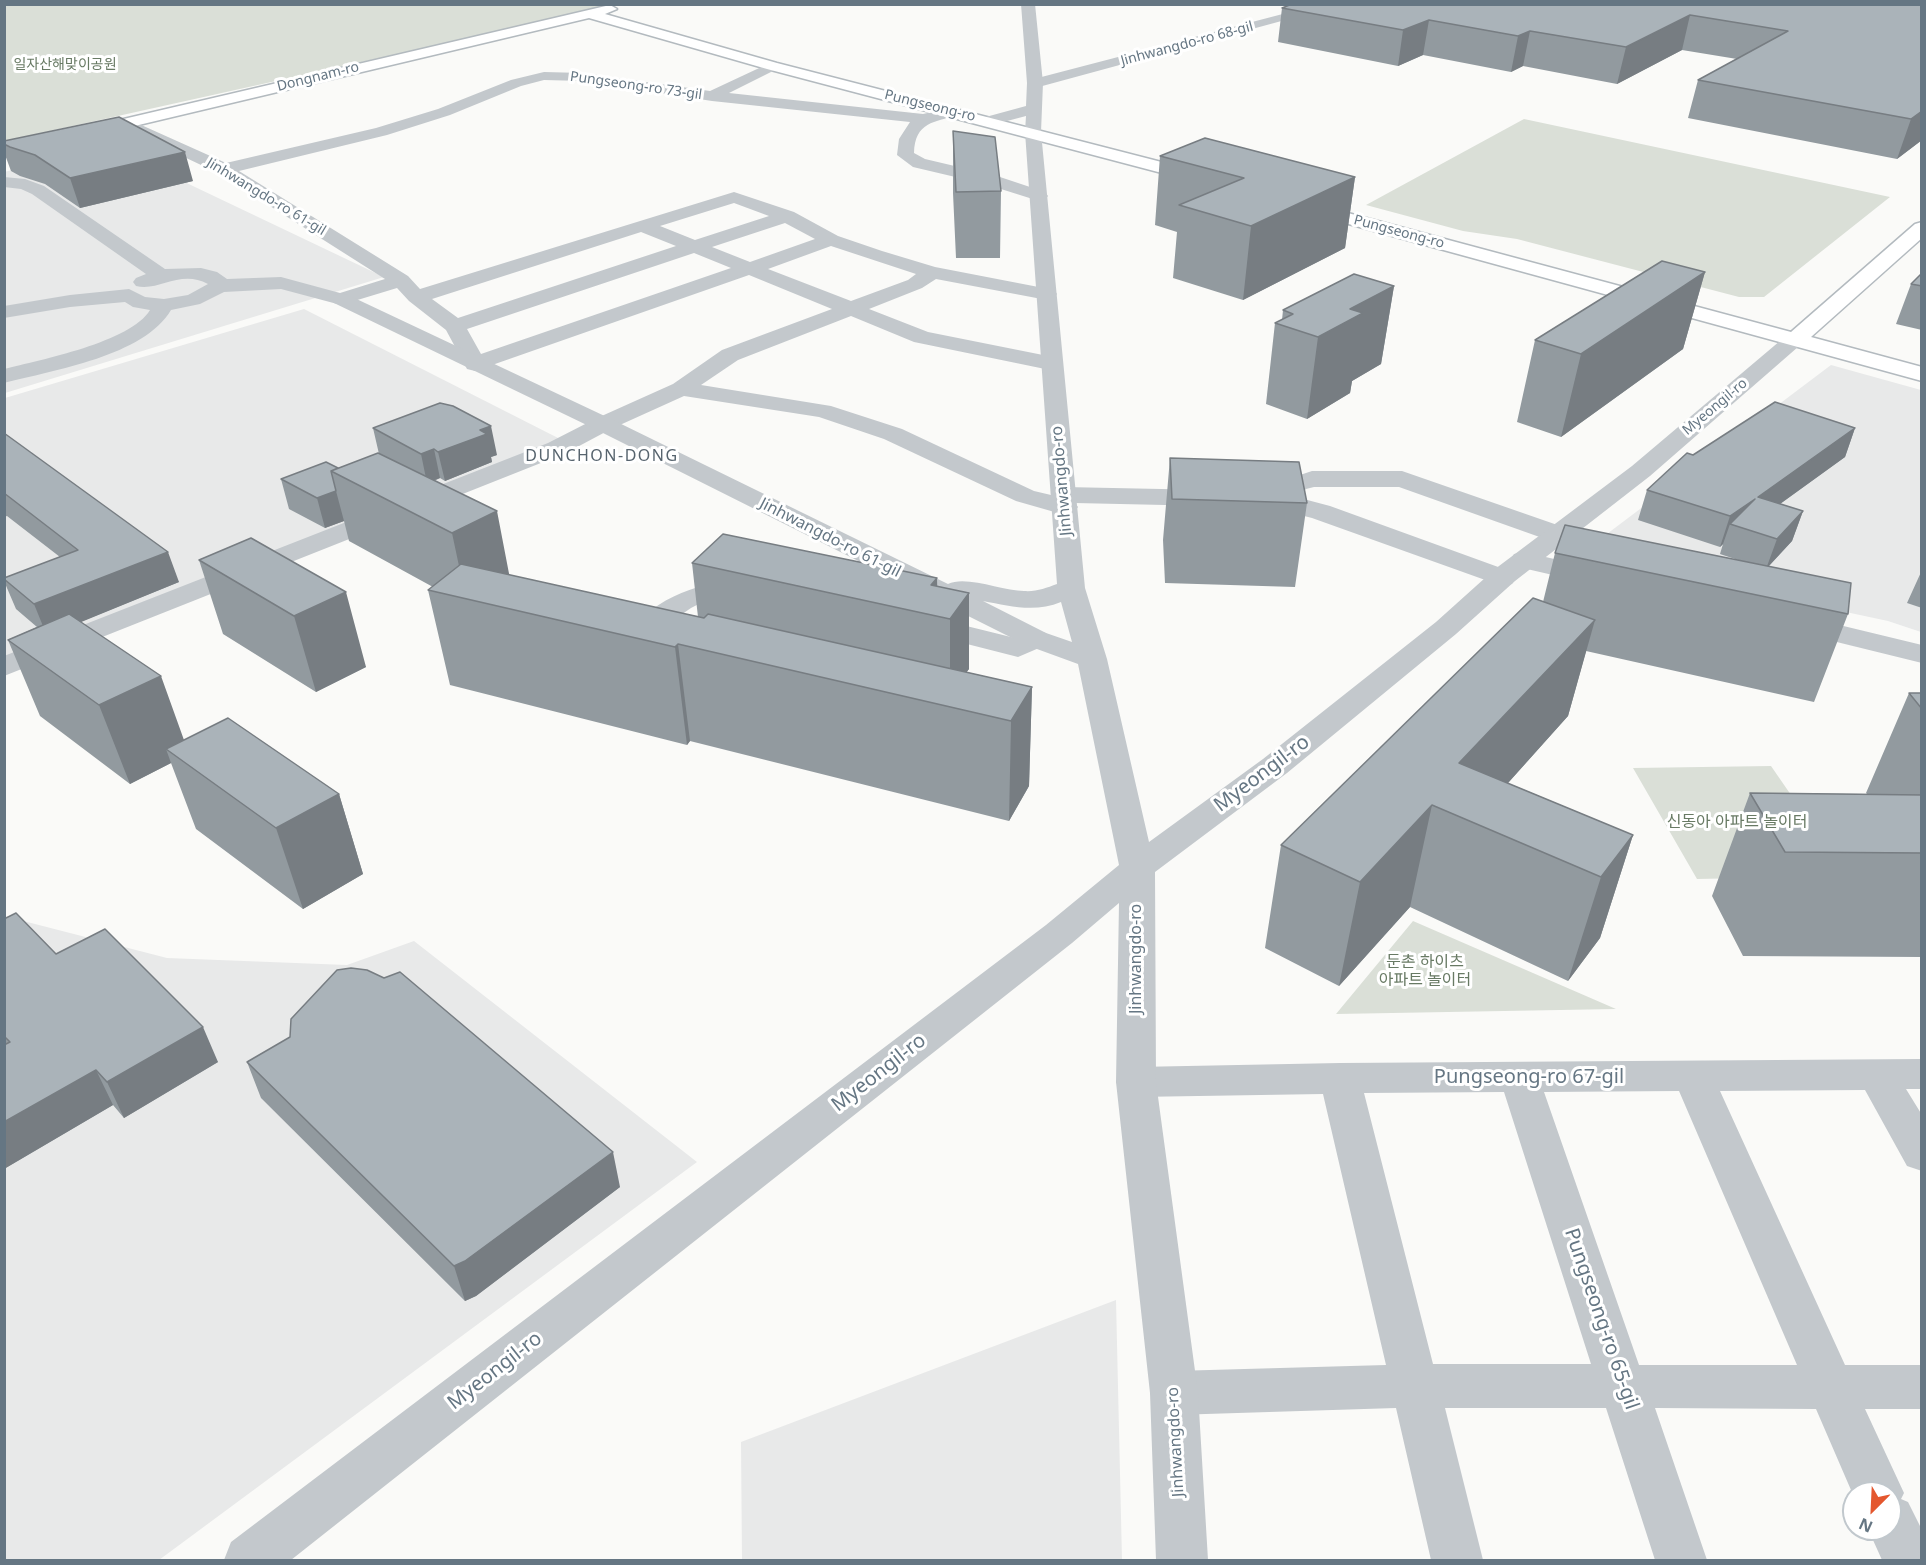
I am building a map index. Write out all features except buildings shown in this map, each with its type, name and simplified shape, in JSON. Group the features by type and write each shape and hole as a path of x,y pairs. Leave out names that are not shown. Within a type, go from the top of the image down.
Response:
{"main road":[{"name":"Dongnam-ro","path":"4,152 621,7"},
{"name":"Pungseong-ro","path":"590,14 772,66 1033,132 1216,182"},
{"name":"Pungseong-ro","path":"1284,201 1922,374"},
{"name":"Myeongil-ro","path":"1795,340 1922,228"}],"street":[{"name":"Jinhwangdo-ro","path":"1028,4 1035,83 1033,132 1047,294 1050,363 1071,588 1092,659 1137,868 1136,1082 1174,1393 1182,1560"},
{"name":"Jinhwangdo-ro 68-gil","path":"1035,83 1338,4"},
{"path":"712,96 772,66"},
{"name":"Pungseong-ro 73-gil","path":"224,169 381,132 444,112 516,83 544,76 583,77 712,96 923,120 953,112"},
{"path":"988,121 1035,109"},
{"path":"923,120 912,129 906,139 905,155 919,163 991,180 1039,195"},
{"name":"Jinhwangdo-ro 61-gil","path":"126,124 224,169 401,280 416,297 455,326 476,364"},
{"path":"4,182 25,184 38,190 162,276"},
{"path":"416,297 734,197 787,216 831,240 932,272 1047,294"},
{"path":"455,326 787,216"},
{"path":"642,225 922,337 1050,363"},
{"path":"476,364 831,240"},
{"path":"4,667 546,453 681,389 730,355 915,284 932,272"},
{"path":"4,312 70,301 129,295 140,303 164,305 193,300 213,291 218,286 218,281 203,274 162,276 138,285 129,295"},
{"path":"341,299 401,280"},
{"name":"Jinhwangdo-ro 61-gil","path":"218,286 281,283 341,299 603,424 1036,639 1092,659"},
{"path":"4,376 114,344 133,336 151,325 161,315 164,305"},
{"name":"Myeongil-ro","path":"250,1560 1059,934 1137,868 1275,766 1446,628 1524,560 1641,471 1795,340"},
{"path":"681,389 823,411 893,434 1025,496 1064,501 1281,496 1502,578"},
{"path":"1281,461 1281,496"},
{"path":"1281,496 1298,484 1312,480 1401,478 1557,534"},
{"path":"1524,560 1616,582"},
{"path":"919,582 1024,600 1047,598 1071,588"},
{"path":"631,646 672,606 694,594 722,588 762,588"},
{"path":"899,618 1018,648 1036,639"},
{"path":"1777,619 1922,654"},
{"path":"1877,1074 1922,1154"},
{"name":"Pungseong-ro 67-gil","path":"1136,1082 1340,1078 1922,1074"},
{"path":"1693,1076 1873,1481"},
{"name":"Pungseong-ro 65-gil","path":"1519,1077 1681,1560"},
{"path":"1340,1078 1457,1560"},
{"path":"1174,1393 1416,1386 1922,1387"},
{"path":"1899,1541 1908,1560"}],"shaded area":[{"path":"111,147 384,277 5,393 4,172"},
{"path":"304,309 562,440 5,659 5,398"},
{"path":"1831,365 1921,390 1921,632 1888,621 1579,555"},
{"path":"4,916 167,958 347,965 414,941 697,1162 159,1560 5,1560"},
{"path":"1116,1300 1122,1560 742,1560 741,1442"}],"green space":[{"name":"일자산해맞이공원","path":"4,5 619,5 5,141"},
{"path":"1524,119 1890,197 1764,297 1739,297 1517,239 1463,231 1366,205"},
{"name":"신동아 아파트 놀이터","path":"1771,766 1847,876 1697,879 1633,768"},
{"name":"둔촌 하이츠 아파트 놀이터","path":"1413,921 1616,1009 1336,1014"}],"district":[{"name":"DUNCHON-DONG","path":"602,456"}]}
